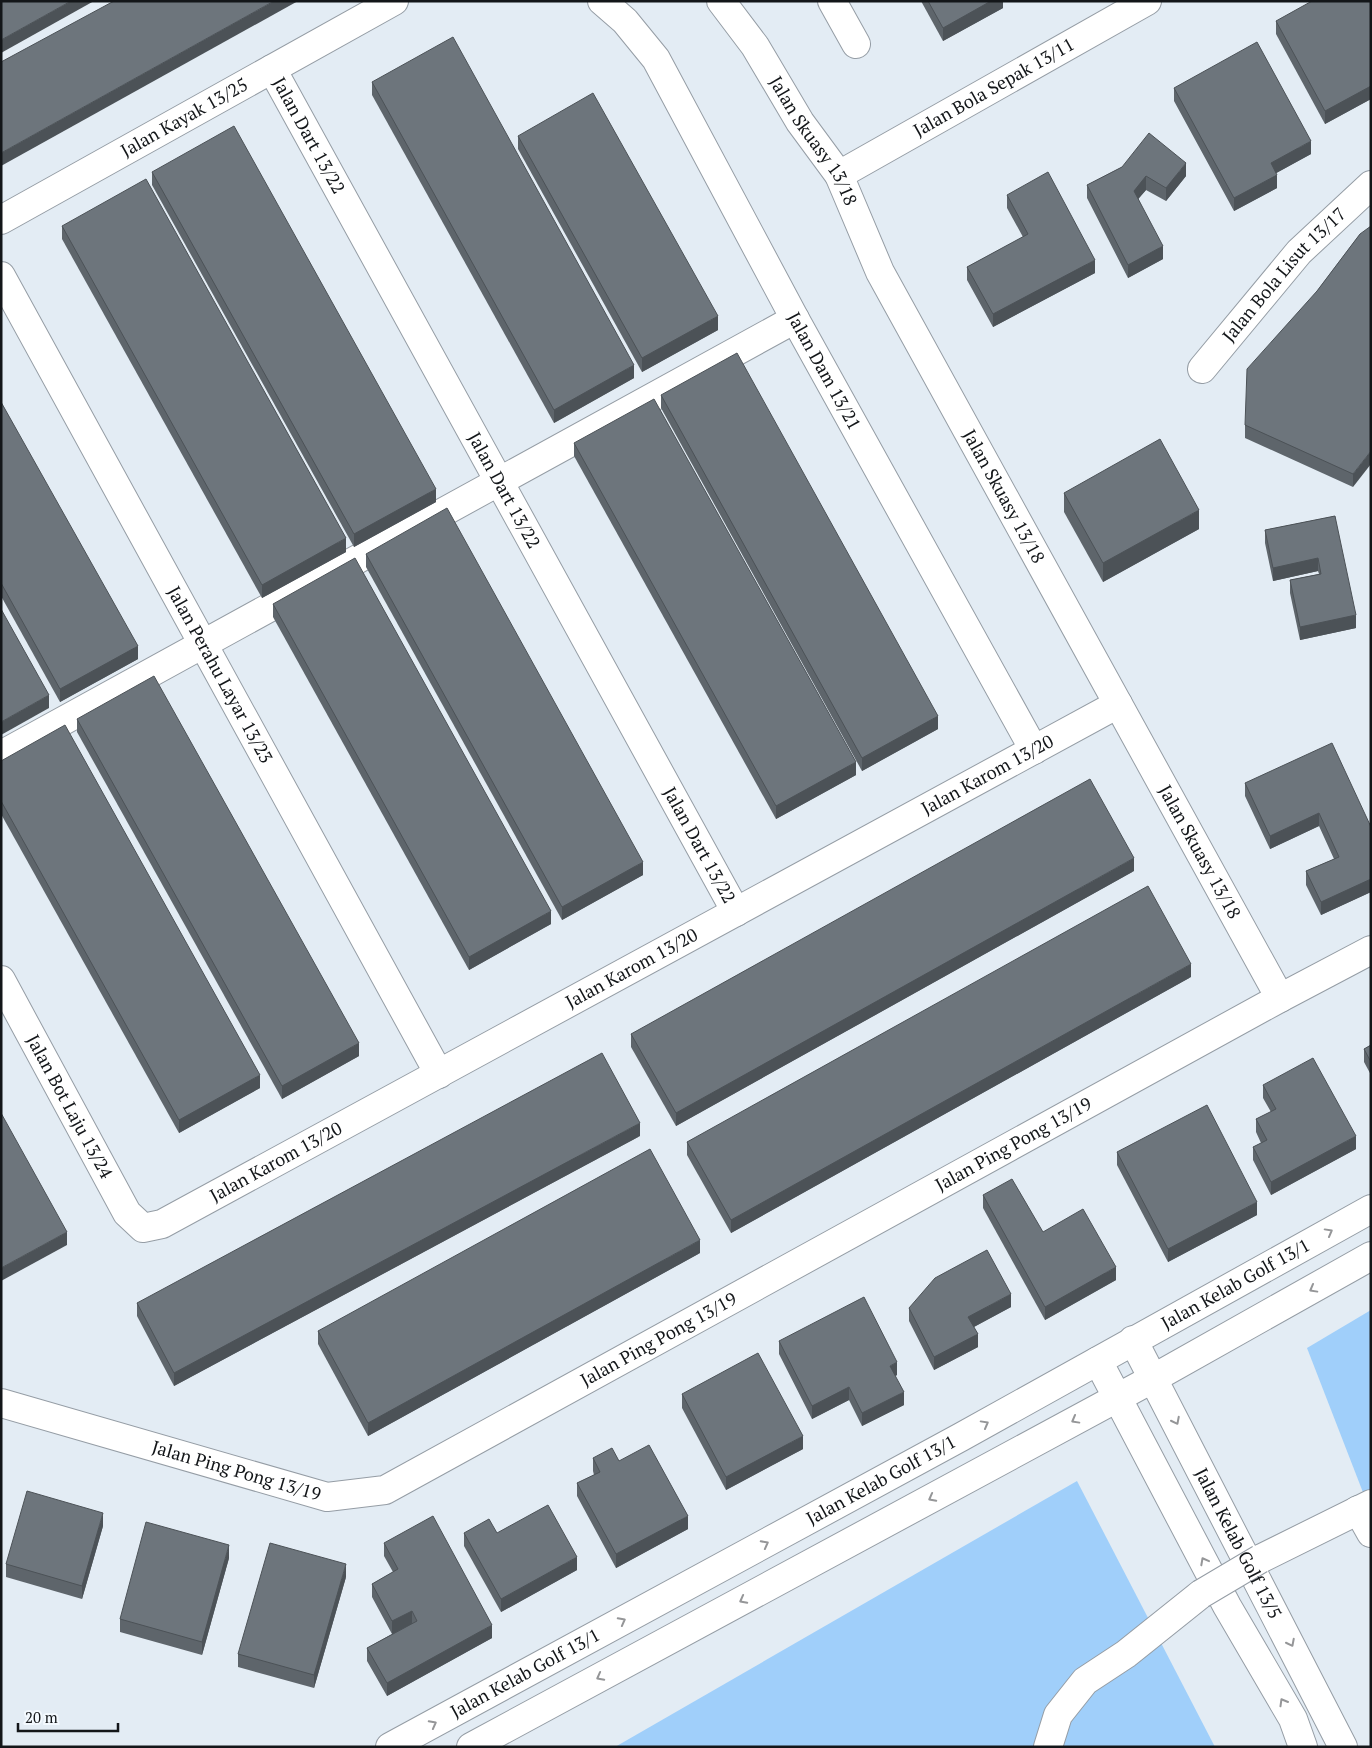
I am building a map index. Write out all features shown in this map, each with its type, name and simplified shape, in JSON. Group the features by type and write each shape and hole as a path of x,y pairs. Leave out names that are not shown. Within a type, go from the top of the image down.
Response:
{"street":[{"name":"Jalan Kayak 13/25","path":"1,220 394,1"},
{"name":"Jalan Dam 13/21","path":"602,1 626,21 656,59 795,319 1034,750"},
{"name":"Jalan Skuasy 13/18","path":"720,1 755,46 800,122 839,175 880,272 1280,998"},
{"path":"832,1 856,44"},
{"name":"Jalan Bola Sepak 13/11","path":"839,175 1147,1"},
{"name":"Jalan Dart 13/22","path":"272,69 736,912"},
{"name":"Jalan Bola Lisut 13/17","path":"1202,369 1299,252 1371,185"},
{"name":"Jalan Perahu Layar 13/23","path":"1,276 439,1074"},
{"path":"1,755 795,319"},
{"name":"Jalan Karom 13/20","path":"144,1228 162,1224 1118,704"},
{"path":"1280,998 1371,950"},
{"name":"Jalan Bot Laju 13/24","path":"1,980 127,1213 144,1228"},
{"name":"Jalan Ping Pong 13/19","path":"1,1403 327,1497 385,1490 1280,998"},
{"name":"Jalan Kelab Golf 13/1","path":"390,1747 1098,1361 1371,1209"},
{"path":"471,1747 1117,1396 1154,1378 1371,1256"},
{"name":"Jalan Kelab Golf 13/5","path":"1133,1340 1343,1747"},
{"name":"Jalan Kelab Golf 13/5","path":"1098,1361 1228,1606 1294,1719 1303,1747"},
{"path":"1048,1747 1058,1716 1085,1682 1126,1654 1201,1594 1260,1559 1366,1516"}],"shaded area":[{"path":"1371,1310 1371,1513 1307,1348"},
{"path":"1077,1481 1215,1747 615,1747"}],"building":[{"path":"1,1 71,1 1,40"},
{"path":"114,1 274,1 1,153 1,62"},
{"path":"928,1 991,1 943,28"},
{"path":"1312,1 1371,1 1371,86 1325,111 1276,21"},
{"path":"453,37 634,365 554,410 372,82"},
{"path":"1257,42 1311,141 1271,163 1277,175 1234,198 1174,88"},
{"path":"593,93 718,316 642,358 518,136"},
{"path":"234,126 436,489 354,534 152,172"},
{"path":"1149,133 1186,163 1166,188 1146,176 1134,191 1163,246 1128,265 1087,185 1122,167"},
{"path":"1048,172 1095,260 993,314 967,267 1028,234 1007,195"},
{"path":"146,179 346,538 262,585 62,226"},
{"path":"1371,226 1371,451 1353,474 1245,425 1247,369 1317,291 1360,234"},
{"path":"737,353 938,716 862,758 661,395"},
{"path":"654,399 856,762 776,806 574,443"},
{"path":"1,402 138,646 60,689 1,583"},
{"path":"1160,439 1199,510 1103,563 1064,493"},
{"path":"447,508 643,862 562,907 366,554"},
{"path":"1335,516 1356,615 1300,627 1290,580 1321,574 1318,558 1273,568 1265,530"},
{"path":"355,558 551,911 469,957 273,604"},
{"path":"1,609 49,695 1,722"},
{"path":"154,676 359,1043 282,1086 77,719"},
{"path":"65,725 260,1075 179,1120 1,801 1,761"},
{"path":"1332,743 1371,827 1371,879 1321,902 1306,871 1339,857 1319,813 1270,836 1245,783"},
{"path":"1090,779 1134,858 676,1113 631,1034"},
{"path":"1148,886 1191,964 731,1220 687,1142"},
{"path":"1371,1045 1371,1062 1364,1049"},
{"path":"602,1053 640,1123 174,1373 137,1303"},
{"path":"1313,1058 1356,1136 1271,1182 1253,1147 1267,1140 1256,1119 1276,1109 1263,1085"},
{"path":"1207,1105 1257,1202 1168,1249 1117,1152"},
{"path":"1,1113 67,1232 1,1268"},
{"path":"650,1149 700,1240 368,1423 318,1331"},
{"path":"1012,1179 1043,1232 1083,1209 1116,1267 1045,1307 983,1195"},
{"path":"987,1250 1011,1294 968,1317 978,1334 934,1357 909,1308 935,1278"},
{"path":"864,1297 897,1362 890,1366 904,1392 862,1413 849,1387 812,1406 779,1341"},
{"path":"758,1353 803,1436 726,1477 682,1394"},
{"path":"649,1445 688,1516 616,1554 577,1483 600,1472 593,1458 612,1448 619,1461"},
{"path":"27,1491 103,1513 82,1586 6,1564"},
{"path":"548,1505 577,1557 501,1599 464,1533 489,1519 497,1533"},
{"path":"433,1516 492,1625 387,1683 367,1648 417,1621 412,1611 392,1621 372,1584 398,1569 384,1543"},
{"path":"146,1522 229,1545 202,1642 120,1619"},
{"path":"270,1543 346,1564 314,1675 238,1654"}]}
